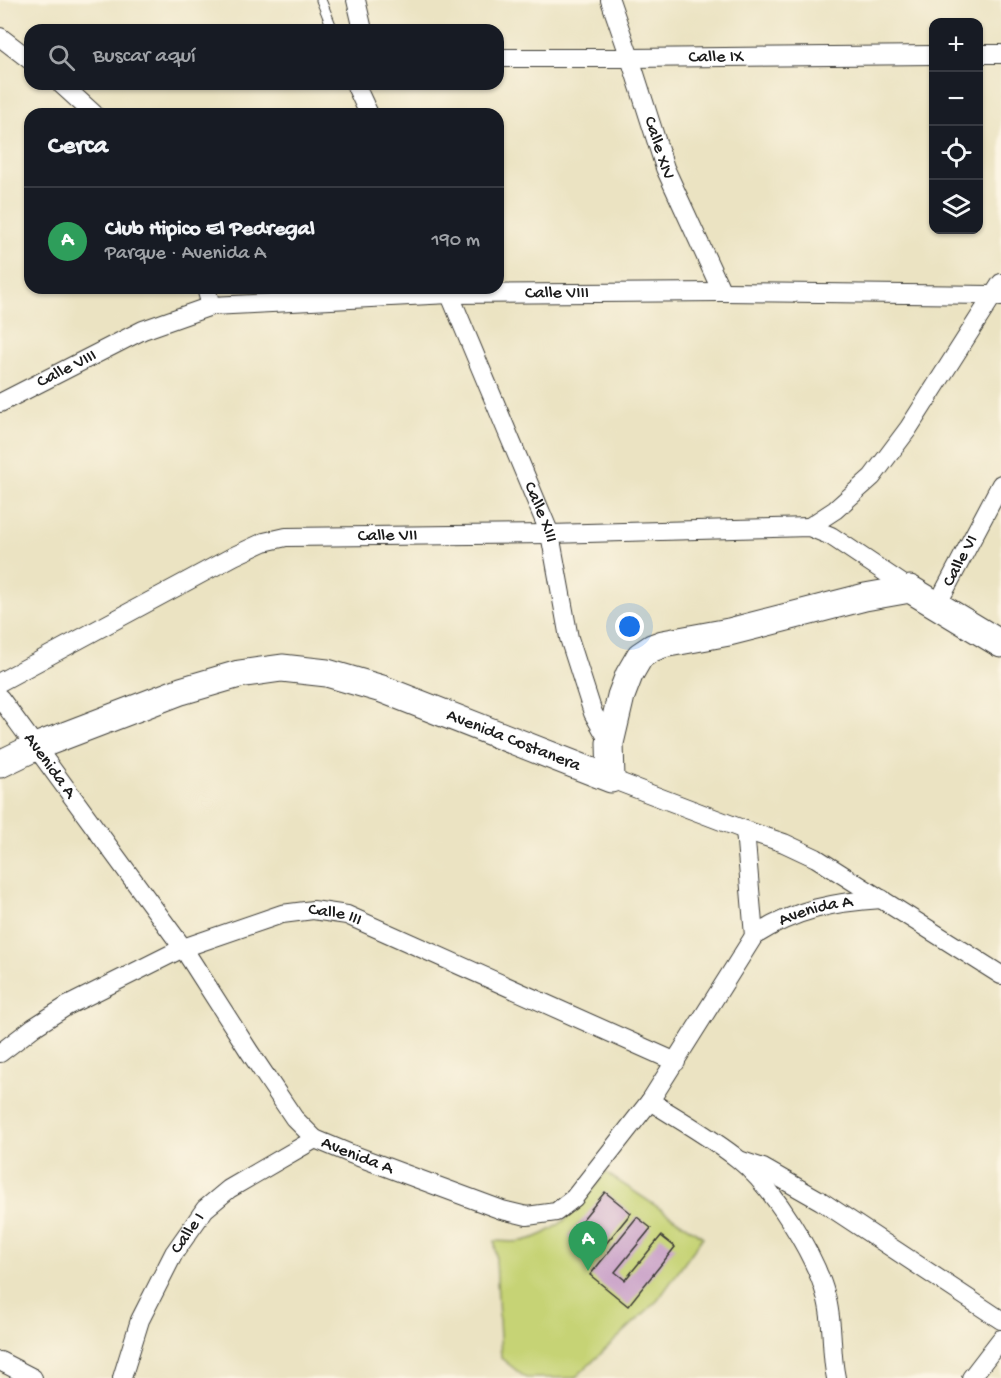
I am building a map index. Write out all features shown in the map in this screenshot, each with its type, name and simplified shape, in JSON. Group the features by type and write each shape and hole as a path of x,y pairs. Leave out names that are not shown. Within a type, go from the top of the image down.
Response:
{"street":[{"path":"356,0 362,24"},
{"name":"Calle XIV","path":"610,0 665,168 722,292"},
{"path":"0,37 24,55"},
{"path":"983,54 1001,54"},
{"name":"Calle IX","path":"504,57 929,55"},
{"path":"68,90 87,108"},
{"path":"358,90 366,108"},
{"name":"Calle VIII","path":"504,291 998,292"},
{"path":"809,527 835,510 872,477 908,429 998,292"},
{"path":"208,294 211,306"},
{"name":"Calle VIII","path":"0,403 143,330 211,306 401,294"},
{"name":"Calle XIII","path":"449,294 550,534 569,638 593,713 610,743"},
{"name":"Calle VI","path":"937,605 1001,484"},
{"path":"809,527 831,536 910,589 1001,644"},
{"name":"Calle VII","path":"0,682 234,556 264,542 286,537 550,534 809,527"},
{"path":"611,779 610,743 621,696 640,656 652,648 729,632 865,597 910,589"},
{"name":"Avenida Costanera","path":"0,764 35,747 181,691 239,674 282,668 327,673 382,689 611,779 784,843 816,858 1001,975"},
{"name":"Avenida A","path":"0,698 183,948 294,1118 315,1139 502,1210 527,1216 556,1212 574,1197 650,1101 754,936 776,922 812,909 840,902 882,899"},
{"name":"Avenida A","path":"745,830 754,936"},
{"name":"Calle III","path":"0,1053 67,1006 183,948 282,914 313,909 347,915 676,1062"},
{"path":"650,1101 738,1159 763,1168 821,1201 1001,1320"},
{"name":"Calle I","path":"122,1378 140,1320 174,1253 205,1209 229,1189 315,1139"},
{"path":"738,1159 782,1209 822,1281 830,1313 836,1378"},
{"path":"971,1378 1001,1339"},
{"path":"0,1361 33,1378"}],"lane":[{"path":"321,0 331,24"}],"green space":[{"path":"605,1172 703,1237 658,1300 575,1378 526,1378 501,1358 495,1241 520,1242 536,1237 560,1224 580,1205"}],"building":[{"path":"605,1192 631,1213 595,1257 569,1236"},
{"path":"637,1217 651,1228 615,1272 625,1280 661,1236 675,1247 628,1306 590,1275"}],"place":[{"name":"Club Hipico El Pedregal","path":"588,1271"}]}
